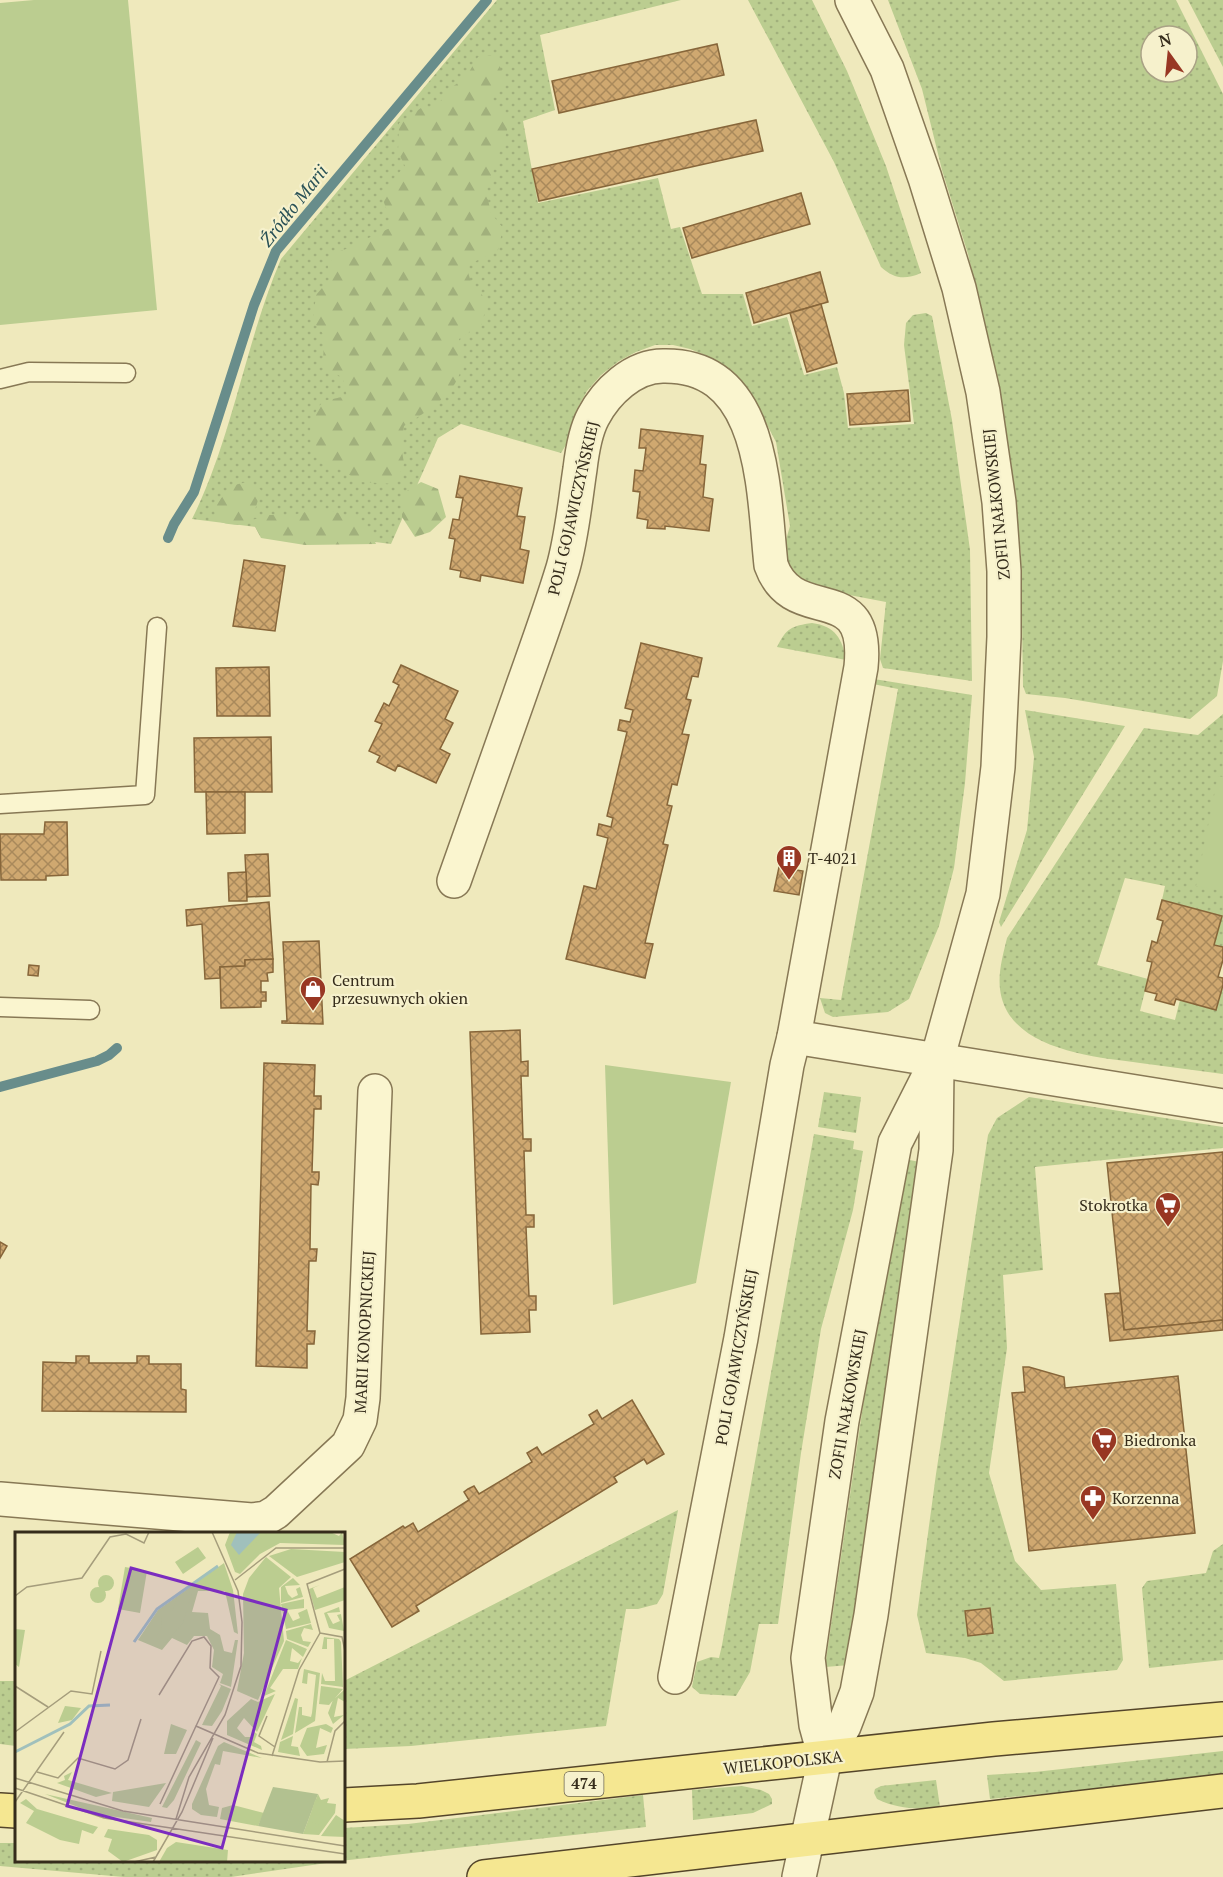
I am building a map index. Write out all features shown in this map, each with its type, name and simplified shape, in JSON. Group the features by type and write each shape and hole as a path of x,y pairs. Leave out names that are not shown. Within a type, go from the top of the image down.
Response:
{"main road":[{"name":"WIELKOPOLSKA","path":"345,1805 438,1799 994,1738 1223,1719"},
{"path":"483,1877 1223,1791"},
{"path":"0,1810 15,1811"}],"street":[{"name":"ZOFII NAŁKOWSKIEJ","path":"825,1758 816,1725 808,1658 842,1421 895,1143 937,1060 983,894 998,767 1004,637 1004,571 999,502 984,392 958,288 925,178 887,69 852,0"},
{"name":"POLI GOJAWICZYŃSKIEJ","path":"454,881 564,566 581,459 592,418 617,385 639,373 657,366 674,366 705,374 718,381 734,397 746,416 761,477 771,565 775,577 784,588 793,594 844,611 854,620 860,632 863,647 794,1037 787,1065 741,1338 675,1677"},
{"path":"794,1037 1223,1106"},
{"name":"ZOFII NAŁKOWSKIEJ","path":"799,1877 825,1758 844,1726 857,1692 871,1615 936,1150 937,1060"},
{"name":"MARII KONOPNICKIEJ","path":"0,1499 252,1520 266,1518 276,1512 348,1445 360,1420 363,1398 375,1092"}],"lane":[{"path":"0,379 28,372 126,373"},
{"path":"0,804 146,795 157,627"},
{"path":"0,1007 90,1010"}],"green space":[{"path":"34,0 128,0 157,310 0,325 0,3"},
{"path":"497,0 681,0 540,35 555,110 523,121 538,203 658,178 671,229 680,227 702,294 743,294 752,326 787,317 804,375 837,367 844,393 848,428 914,424 904,345 906,323 913,315 926,313 932,316 952,420 970,550 972,681 883,668 880,659 886,602 823,590 803,583 789,569 783,550 790,526 776,442 754,400 742,383 705,355 673,345 655,345 636,352 619,361 601,375 587,391 576,411 569,440 561,453 461,424 438,438 391,544 192,519 218,456 258,324 281,259"},
{"path":"748,0 812,0 847,71 886,166 921,273 910,277 900,277 890,274 881,267 834,162"},
{"path":"888,0 1176,0 1188,24 1139,24 1139,84 1199,84 1199,46 1223,94 1223,661 1217,696 1190,719 1065,698 1026,694 1023,686 1021,555 1002,403 968,254 942,170 922,89"},
{"path":"1188,0 1223,0 1223,67"},
{"path":"495,55 506,81 490,100 511,119 486,191 491,213 503,228 498,250 466,266 471,282 488,302 481,325 459,339 462,364 459,375 448,393 431,408 404,426 401,446 404,463 396,484 360,482 342,470 322,464 311,449 310,420 323,401 347,396 343,378 323,366 324,335 313,321 316,295 329,280 328,265 337,252 358,245 390,228 390,218 383,200 388,185 405,166 398,152 399,123 421,108 435,109 448,90 466,77 478,57"},
{"path":"247,482 261,490 252,520 269,515 293,515 322,508 352,517 371,533 376,544 305,545 261,538 252,521 234,525 216,520 214,508 230,486"},
{"path":"421,482 438,489 446,517 430,532 415,537 402,517 402,494"},
{"path":"812,623 826,627 836,634 840,639 846,660 777,647 790,629"},
{"path":"874,679 972,695 965,783 954,868 939,926 909,999 888,1012 833,1017 825,1013 820,998 841,1000 898,689 873,684"},
{"path":"1025,710 1125,726 1001,927 999,922 1027,830 1034,757"},
{"path":"1223,714 1223,947 1214,945 1221,916 1162,900 1165,886 1125,878 1097,965 1148,979 1140,1011 1175,1020 1180,1000 1216,1009 1223,985 1223,1074 1077,1053 1035,1038 1018,1025 1006,1009 1000,989 1000,970 1007,938 1144,728 1198,735"},
{"path":"1218,776 1223,777 1223,891 1196,886"},
{"path":"605,1065 731,1082 696,1283 613,1305"},
{"path":"824,1092 861,1097 856,1133 818,1127"},
{"path":"1029,1097 1223,1127 1223,1148 1035,1167 1043,1270 1003,1275 1007,1348 989,1473 1015,1561 1041,1590 1116,1584 1123,1660 1117,1670 1004,1681 981,1663 965,1658 926,1653 917,1615 936,1474 988,1135 997,1118"},
{"path":"814,1134 854,1141 853,1149 863,1151 853,1210 821,1329 801,1453 778,1624 759,1624 750,1672 736,1696 700,1694 692,1687 697,1662 711,1657 719,1658 722,1645"},
{"path":"899,1158 920,1162 850,1665 825,1667"},
{"path":"678,1510 663,1594 657,1604 638,1609 626,1609 606,1726 411,1746 345,1749 345,1680"},
{"path":"1223,1544 1223,1660 1149,1668 1142,1588 1147,1581 1206,1573 1213,1551"},
{"path":"0,1681 15,1681 15,1746 0,1744"},
{"path":"1223,1751 1223,1775 990,1799 987,1775 1035,1772"},
{"path":"936,1780 940,1807 900,1807 877,1799 874,1793 875,1789 881,1786"},
{"path":"742,1786 769,1794 772,1804 753,1813 693,1820 692,1790"},
{"path":"643,1795 646,1827 345,1860 345,1828 408,1824"},
{"path":"0,1843 15,1843 15,1862 333,1862 231,1877 124,1877 0,1866"}],"building":[{"path":"717,44 724,75 559,113 552,81"},
{"path":"756,120 763,151 539,201 532,169"},
{"path":"801,193 810,224 692,258 683,228"},
{"path":"820,272 828,302 754,323 746,293"},
{"path":"821,304 837,363 807,372 790,313"},
{"path":"908,390 910,421 850,425 847,394"},
{"path":"641,429 703,436 700,464 706,465 703,497 713,499 709,531 665,526 665,529 647,528 648,520 637,518 640,492 633,491 635,470 643,471 646,448 639,448"},
{"path":"460,476 522,488 517,516 525,517 520,549 529,551 523,583 481,575 480,581 460,577 461,571 450,569 455,539 449,538 453,519 459,520 463,498 456,497"},
{"path":"244,560 285,566 275,631 233,626"},
{"path":"641,643 702,658 698,677 692,676 686,699 691,700 682,734 689,735 677,785 672,784 667,805 672,806 663,844 668,845 645,943 653,944 645,978 566,959 584,886 596,889 608,838 597,835 599,824 611,827 613,818 607,816 627,732 618,730 620,720 630,722 633,710 625,708"},
{"path":"401,665 458,691 445,719 453,723 440,749 450,754 436,783 398,765 395,771 377,762 380,756 369,751 382,724 375,721 384,703 389,706 399,685 393,682"},
{"path":"269,667 270,716 217,716 216,668"},
{"path":"271,737 272,792 195,792 194,738"},
{"path":"206,792 245,792 245,833 207,834"},
{"path":"45,822 67,822 68,875 46,876 46,880 1,880 0,834 44,834"},
{"path":"268,854 270,896 247,897 245,855"},
{"name":"T-4021","path":"779,867 803,871 799,895 774,891"},
{"path":"246,872 247,901 229,901 228,873"},
{"path":"1162,900 1222,916 1214,945 1223,947 1223,960 1218,977 1223,978 1223,985 1216,1010 1176,999 1174,1005 1155,1000 1157,994 1145,991 1152,962 1147,961 1152,941 1157,943 1163,921 1157,919"},
{"path":"269,902 273,959 245,960 245,966 220,967 220,978 205,979 202,924 187,926 186,910"},
{"path":"319,941 323,1024 282,1023 282,1021 287,1021 283,942"},
{"path":"273,959 273,972 267,973 268,981 261,981 261,992 266,992 266,1001 261,1001 261,1007 221,1008 220,967 245,966 245,960"},
{"path":"29,965 39,966 38,976 28,975"},
{"path":"520,1030 521,1062 528,1061 528,1076 521,1076 523,1139 531,1139 531,1151 524,1151 526,1215 534,1215 534,1227 526,1227 529,1296 536,1296 536,1310 529,1310 530,1332 481,1334 470,1032"},
{"path":"264,1063 315,1065 314,1096 321,1096 321,1109 314,1109 312,1172 319,1172 319,1178 318,1185 311,1184 310,1249 317,1249 316,1261 309,1261 307,1331 315,1331 314,1344 307,1344 307,1368 256,1366"},
{"name":"Stokrotka","path":"1223,1152 1223,1320 1124,1330 1107,1163"},
{"path":"0,1242 7,1246 0,1258"},
{"path":"1120,1293 1124,1330 1223,1320 1223,1330 1110,1341 1105,1294"},
{"path":"76,1356 89,1356 89,1363 137,1363 137,1356 149,1356 149,1364 181,1364 181,1389 186,1390 186,1412 42,1411 43,1362 76,1363"},
{"name":"Biedronka","path":"1023,1367 1064,1377 1065,1388 1178,1376 1195,1533 1029,1551 1012,1393 1025,1392"},
{"path":"632,1400 664,1454 647,1464 644,1459 614,1477 617,1482 416,1606 419,1611 392,1627 350,1559 403,1526 405,1528 413,1523 418,1532 469,1500 464,1492 468,1489 474,1486 479,1494 532,1462 527,1453 537,1447 542,1455 594,1424 589,1415 597,1410 602,1419"},
{"path":"990,1608 993,1633 968,1636 965,1611"}],"waterway":[{"name":"Źródło Marii","path":"168,538 194,492 254,305 276,251 487,0"},
{"name":"Źródło Marii","path":"0,1087 97,1061 117,1048"}],"place":[{"name":"T-4021","path":"789,881"},
{"name":"Centrum przesuwnych okien","path":"313,1012"},
{"name":"Stokrotka","path":"1168,1228"},
{"name":"Biedronka","path":"1104,1463"},
{"name":"Korzenna","path":"1093,1521"}]}
